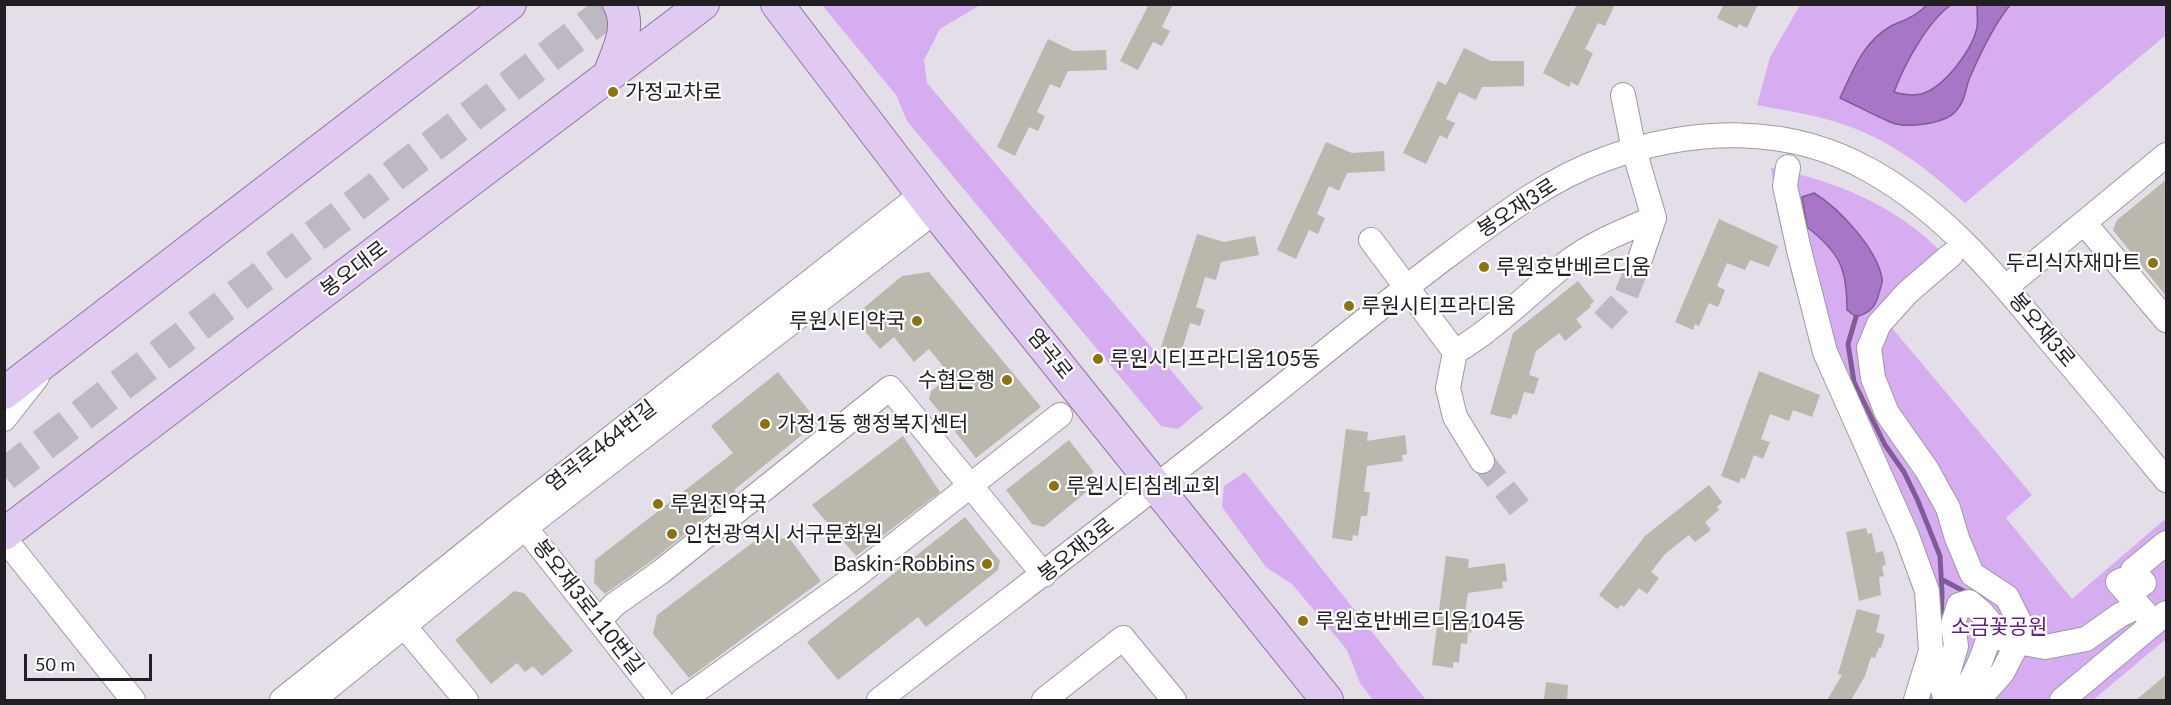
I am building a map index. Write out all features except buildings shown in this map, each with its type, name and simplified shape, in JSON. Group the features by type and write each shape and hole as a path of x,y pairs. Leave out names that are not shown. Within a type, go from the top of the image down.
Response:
{"main road":[{"path":"4,393 510,4"},
{"path":"609,75 622,40 625,23 619,4"},
{"name":"봉오대로","path":"4,536 703,4"},
{"name":"염곡로","path":"777,4 929,202 1327,700"}],"street":[{"path":"1623,95 1634,150 1654,218 1638,265"},
{"name":"봉오재3로","path":"888,698 1157,487 1406,286 1511,209 1546,187 1586,167 1634,150 1678,139 1712,135 1766,136 1792,140 1824,149 1870,170 1917,200 1966,242 2166,480"},
{"path":"2006,287 2166,155"},
{"path":"1788,167 1785,186 1798,250 1825,352 1907,536 1927,591 1931,647 1916,700"},
{"name":"염곡로464번길","path":"313,700 399,619 520,521 929,202"},
{"path":"1455,352 1474,341 1569,261 1602,240 1654,218"},
{"path":"2085,224 2166,320"},
{"path":"1371,240 1455,352 1448,388 1455,417 1482,461"},
{"path":"1951,255 1907,292 1879,324 1869,348 1873,378 1887,413 1927,470 1948,508 1972,574 2007,597 2020,622 2016,640 2002,673 1983,693 1961,696 1953,700"},
{"path":"4,419 57,352"},
{"path":"598,621 614,605 662,571 890,388 1044,575"},
{"path":"683,700 849,581 1060,415"},
{"path":"1901,433 1892,462 1891,474 1907,536"},
{"name":"봉오재3로110번길","path":"520,521 661,700"},
{"path":"4,536 133,700"},
{"path":"2153,614 2118,582 2121,580 2131,592 2144,583 2133,570 2166,543"},
{"path":"1946,700 1943,690 1956,646 1953,624 1959,605 1969,602 1992,625 1983,693"},
{"path":"1989,637 2045,647 2086,639 2120,615 2153,614"},
{"path":"2062,700 2153,614"},
{"path":"399,619 466,700"},
{"name":"염곡로464번길","path":"282,700 399,619"},
{"path":"1044,700 1123,638 1174,700"},
{"path":"1931,647 1956,646"}],"green space":[{"path":"822,5 980,5 940,29 924,60 927,83 1203,408 1178,429 1161,426 907,121 896,95"},
{"path":"1800,5 2166,5 2166,35 1965,203 1918,164 1868,134 1849,126 1802,113 1757,105 1770,57"},
{"name":"소금꽃공원","path":"1771,168 1840,187 1888,210 1909,224 1945,255 1887,322 2032,495 2006,518 2072,599 2164,520 2166,523 2166,639 2093,700 1909,700 1922,657 1917,578 1814,347 1793,280 1778,215"},
{"path":"1245,472 1426,700 1373,700 1360,683 1347,650 1292,584 1266,567 1222,507 1224,486"}],"shaded area":[{"path":"1927,5 1951,5 1933,22 1917,45 1894,92 1918,95 1939,84 1956,67 1974,37 1977,28 1977,5 2010,5 1998,21 1983,49 1970,77 1962,103 1956,111 1935,122 1915,125 1897,124 1840,98 1860,57 1873,40 1891,26 1914,15"},
{"path":"1814,193 1835,209 1856,231 1879,268 1882,281 1875,305 1864,314 1856,317 1847,310 1845,283 1839,262 1827,245 1807,227 1802,197"}],"waterway":[{"path":"1856,317 1848,344 1854,382 1885,445 1904,472 1940,556 1941,623"},
{"path":"1941,579 1969,594"}],"tunnel":[{"path":"4,475 617,4"},
{"path":"1603,321 1625,298 1638,265"},
{"path":"1482,461 1522,511"}],"place":[{"name":"가정교차로","path":"613,92"},
{"name":"두리식자재마트","path":"2153,263"},
{"name":"루원호반베르디움","path":"1484,267"},
{"name":"루원시티프라디움","path":"1349,306"},
{"name":"루원시티약국","path":"917,321"},
{"name":"루원시티프라디움105동","path":"1098,359"},
{"name":"수협은행","path":"1007,380"},
{"name":"가정1동 행정복지센터","path":"765,424"},
{"name":"루원시티침례교회","path":"1054,486"},
{"name":"루원진약국","path":"658,504"},
{"name":"인천광역시 서구문화원","path":"672,534"},
{"name":"Baskin-Robbins","path":"987,564"},
{"name":"루원호반베르디움104동","path":"1303,621"}]}
